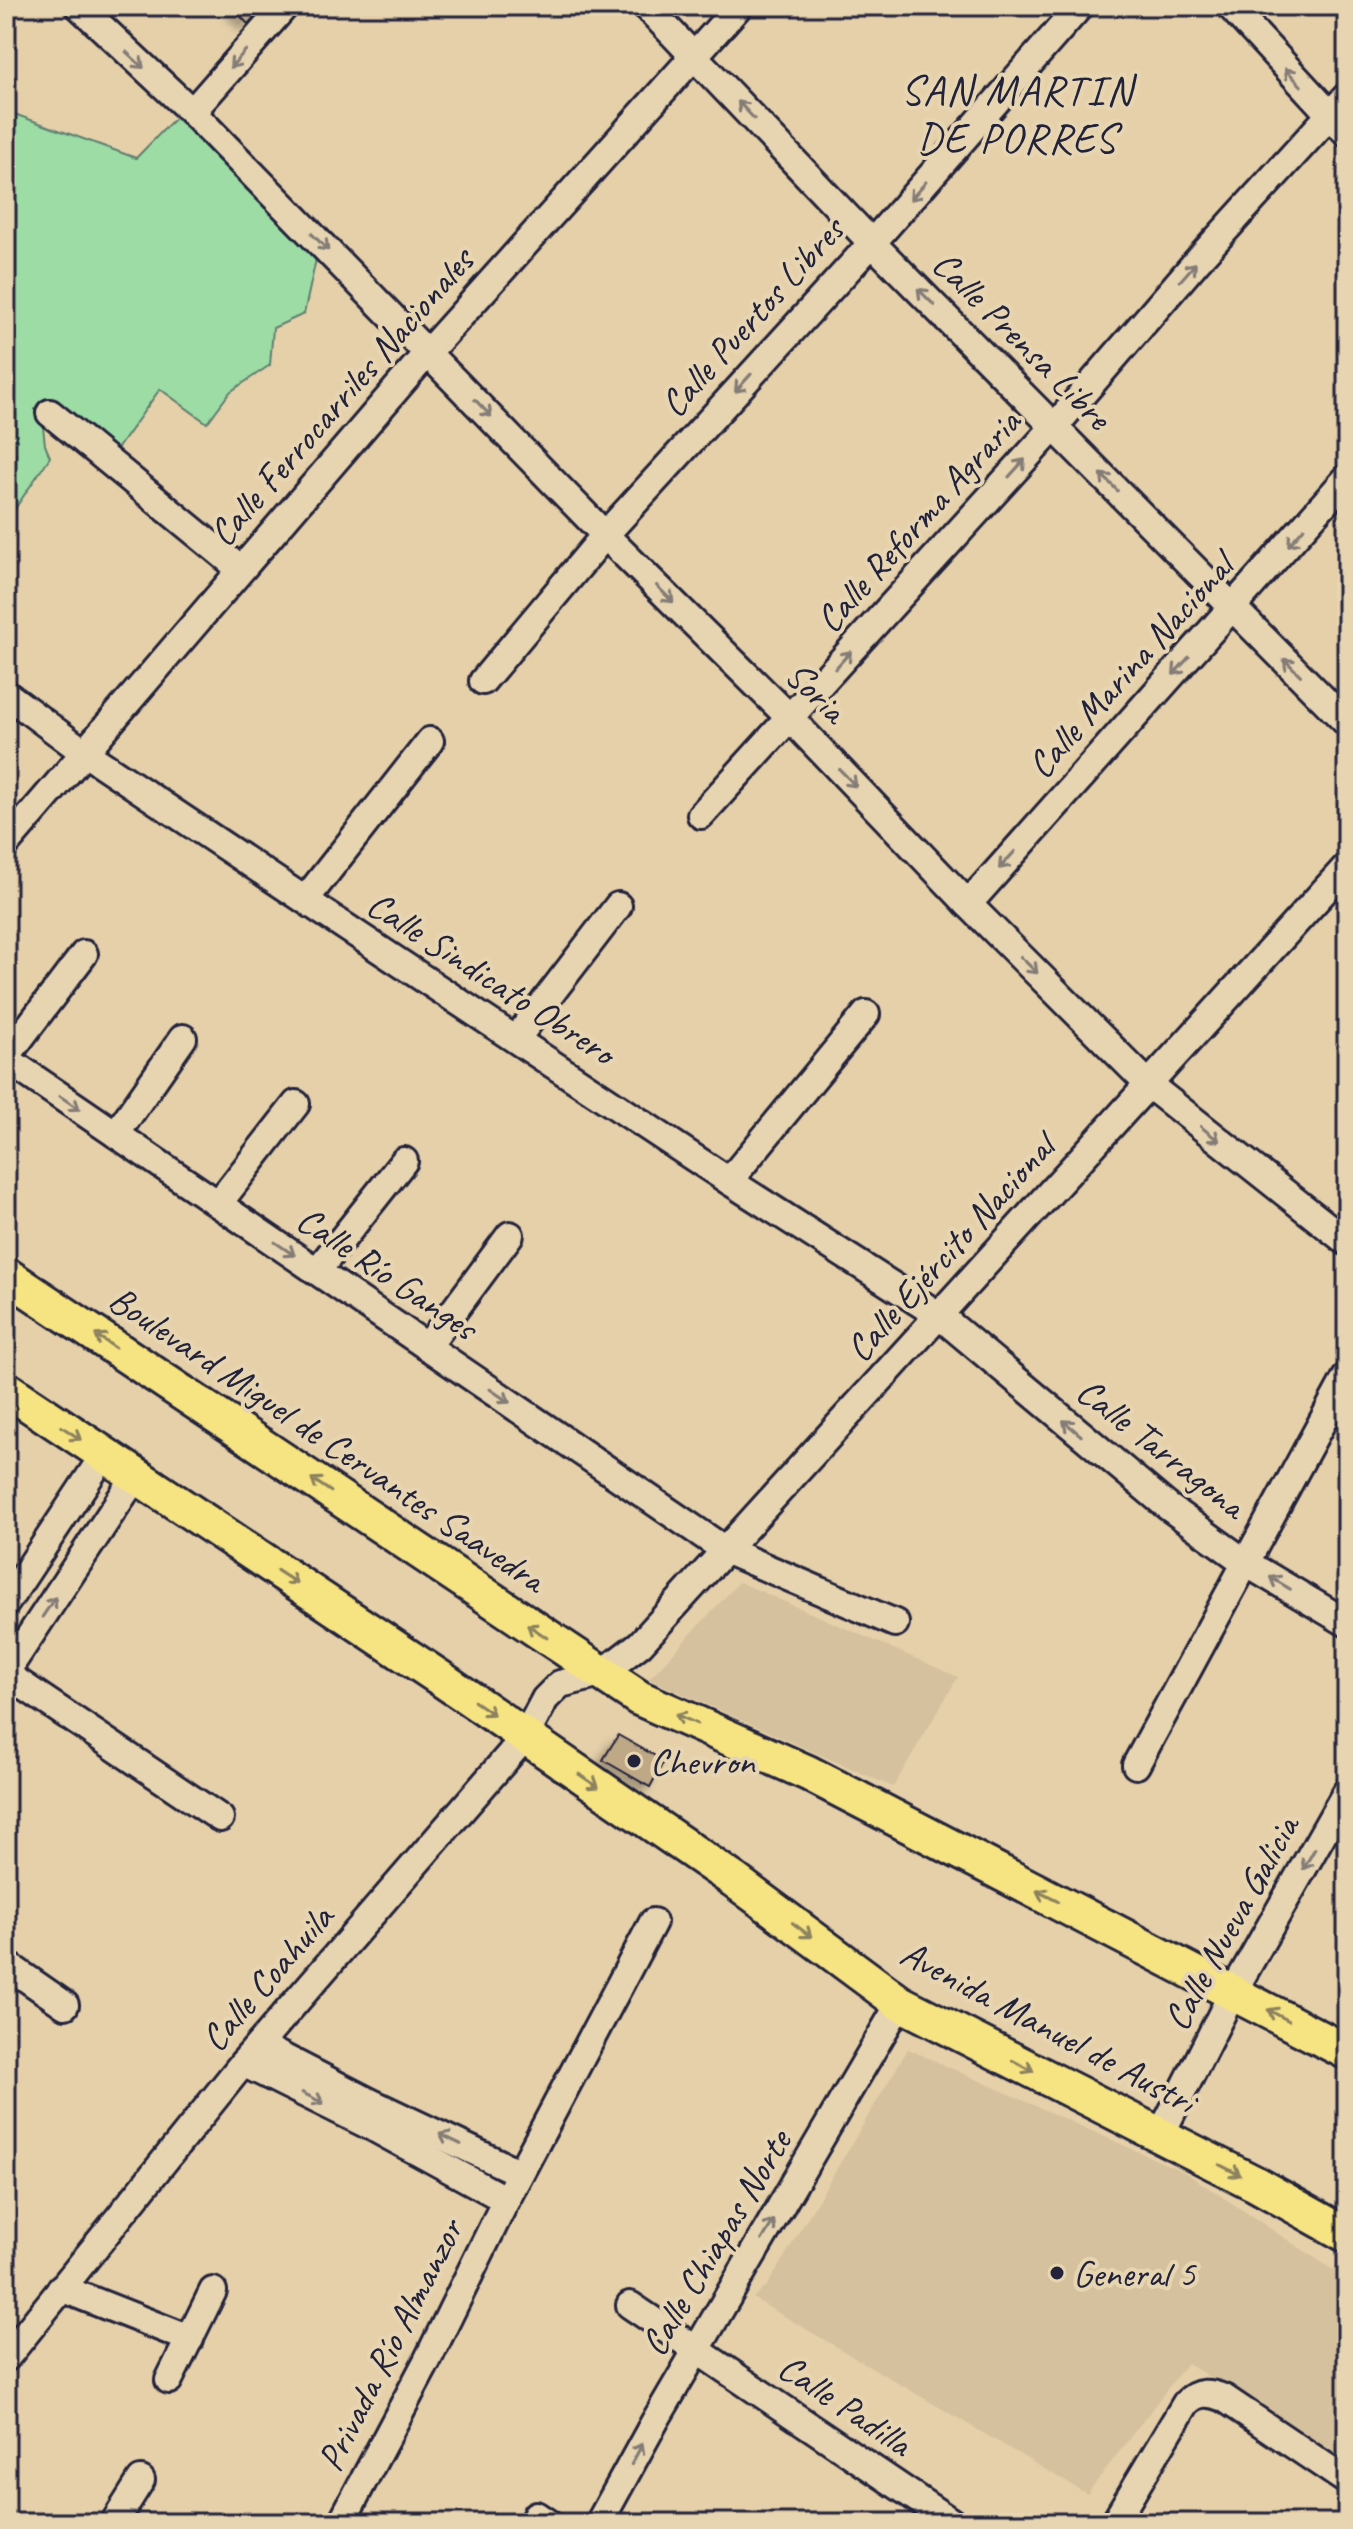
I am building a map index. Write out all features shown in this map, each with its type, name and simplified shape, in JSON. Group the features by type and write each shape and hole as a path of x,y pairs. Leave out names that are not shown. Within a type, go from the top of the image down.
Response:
{"main road":[{"name":"Boulevard Miguel de Cervantes Saavedra","path":"6,1275 639,1698 808,1773 1347,2052"},
{"path":"6,1389 525,1737"},
{"name":"Avenida Manuel de Austri","path":"525,1737 734,1880 900,2003 1161,2134 1347,2235"}],"street":[{"name":"Soria","path":"79,6 192,112 1149,1085 1347,1242"},
{"path":"192,112 285,6"},
{"name":"Calle Prensa Libre","path":"646,6 872,243 1347,723"},
{"name":"Calle Ferrocarriles Nacionales","path":"6,844 428,352 739,6"},
{"name":"Calle Puertos Libres","path":"483,681 605,535 872,243 1080,6"},
{"path":"1230,6 1338,125"},
{"name":"Calle Reforma Agraria","path":"701,815 1055,426 1197,261 1338,125 1347,96"},
{"path":"50,413 240,569"},
{"name":"Calle Marina Nacional","path":"968,904 1347,478"},
{"name":"Calle Sindicato Obrero","path":"6,694 85,753 305,900 729,1181 940,1316"},
{"path":"305,900 430,741"},
{"name":"Calle Ejército Nacional","path":"601,1674 640,1644 1347,866"},
{"path":"516,1039 618,906"},
{"path":"6,1058 84,954"},
{"path":"729,1181 866,1014"},
{"path":"116,1134 183,1038"},
{"name":"Calle Río Ganges","path":"6,1058 725,1550 895,1623"},
{"path":"218,1204 296,1104"},
{"path":"317,1271 404,1161"},
{"path":"427,1347 510,1235"},
{"name":"Calle Tarragona","path":"940,1316 1167,1506 1246,1563 1347,1623"},
{"path":"1136,1765 1347,1376"},
{"path":"6,1603 104,1455"},
{"path":"135,1477 6,1673 220,1818"},
{"name":"Calle Coahuila","path":"6,2358 251,2054 525,1737 545,1699 560,1684 601,1674"},
{"name":"Calle Nueva Galicia","path":"1161,2134 1233,1992 1347,1791"},
{"name":"Privada Río Almanzor","path":"341,2523 653,1922"},
{"path":"6,1964 65,2005"},
{"name":"Calle Chiapas Norte","path":"599,2523 695,2350 900,2003"},
{"path":"251,2054 370,2102 520,2173"},
{"name":"Privada Río Almanzor","path":"251,2054 374,2128 506,2200"},
{"path":"61,2288 190,2339"},
{"path":"169,2380 213,2291"},
{"name":"Calle Padilla","path":"630,2305 953,2523"},
{"path":"1114,2523 1186,2403 1193,2396 1208,2393 1224,2398 1347,2481"},
{"path":"114,2523 141,2480"}],"shaded area":[{"path":"739,1582 958,1677 893,1787 649,1679"},
{"name":"General 5","path":"908,2049 1186,2173 1347,2279 1347,2465 1187,2363 1087,2494 753,2298 767,2286"}],"green space":[{"path":"6,111 136,158 180,113 318,250 304,314 273,328 270,365 230,392 207,423 160,389 117,449 61,409 42,418 45,445 50,457 6,522 6,472 16,455 8,439 6,441"}],"building":[{"path":"231,6 264,6 248,24"},
{"name":"Chevron","path":"618,1735 664,1761 650,1787 603,1760"}],"place":[{"name":"Chevron","path":"634,1761"},
{"name":"General 5","path":"1057,2273"}],"district":[{"name":"SAN MARTIN DE PORRES","path":"1017,114"}]}
